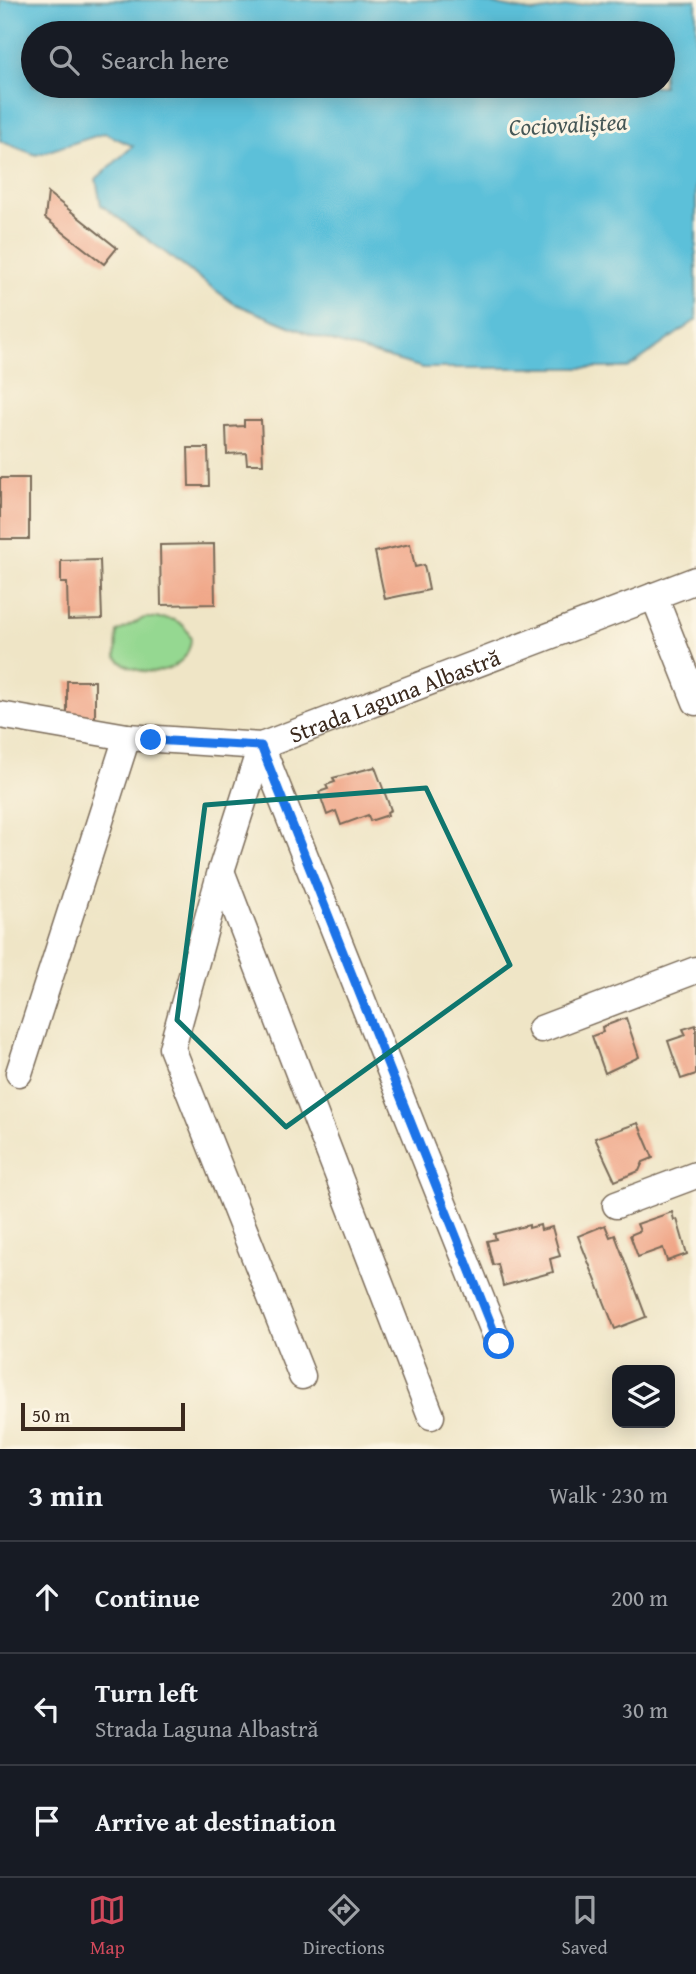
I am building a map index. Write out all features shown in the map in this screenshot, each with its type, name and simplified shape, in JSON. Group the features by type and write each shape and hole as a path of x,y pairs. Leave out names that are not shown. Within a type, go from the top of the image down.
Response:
{"street":[{"name":"Strada Laguna Albastră","path":"0,715 127,737 261,746 696,580"},
{"path":"654,596 696,702"},
{"path":"19,1073 127,737"},
{"path":"261,746 221,871 172,1048 302,1376"},
{"path":"261,746 499,1344"},
{"path":"221,871 431,1416"},
{"path":"541,1028 696,970"},
{"path":"616,1205 696,1175"}],"highlighted area":[{"path":"426,788 510,965 286,1127 177,1020 205,805"}],"green space":[{"path":"144,618 172,620 188,631 191,639 188,651 181,661 160,671 148,672 125,665 116,657 117,632"}],"water":[{"name":"Cociovaliștea","path":"0,0 471,0 534,12 611,0 696,0 696,320 628,368 423,368 314,336 233,303 101,205 96,179 133,146 105,133 36,155 0,141"}],"building":[{"path":"48,193 117,248 104,264 45,218"},
{"path":"244,420 261,420 263,464 247,464 246,453 227,454 226,427 244,426"},
{"path":"188,448 208,448 209,486 189,486"},
{"path":"0,478 29,478 29,539 0,539"},
{"path":"214,544 215,604 161,605 160,545"},
{"path":"410,544 415,567 424,565 429,590 385,599 375,552"},
{"path":"100,560 102,619 68,620 67,583 61,583 61,561"},
{"path":"67,681 95,681 95,718 67,718"},
{"path":"375,767 391,810 387,812 388,815 370,821 368,815 341,825 336,811 327,815 319,792 328,789 326,785 335,782 333,778"},
{"path":"626,1018 639,1057 605,1073 592,1036 603,1032 602,1027"},
{"path":"696,1025 696,1074 681,1079 668,1041 686,1035 683,1029"},
{"path":"638,1123 653,1158 643,1162 639,1171 615,1181 595,1138"},
{"path":"672,1212 674,1220 677,1219 687,1254 667,1261 663,1248 638,1257 630,1235 640,1231 637,1224"},
{"path":"529,1225 529,1228 540,1225 541,1230 552,1227 560,1256 550,1259 553,1272 503,1286 498,1264 493,1265 487,1241 496,1239 494,1234"},
{"path":"605,1225 610,1237 615,1235 646,1317 615,1329 578,1236"}],"route":[{"path":"151,740 261,746 499,1344"}]}
